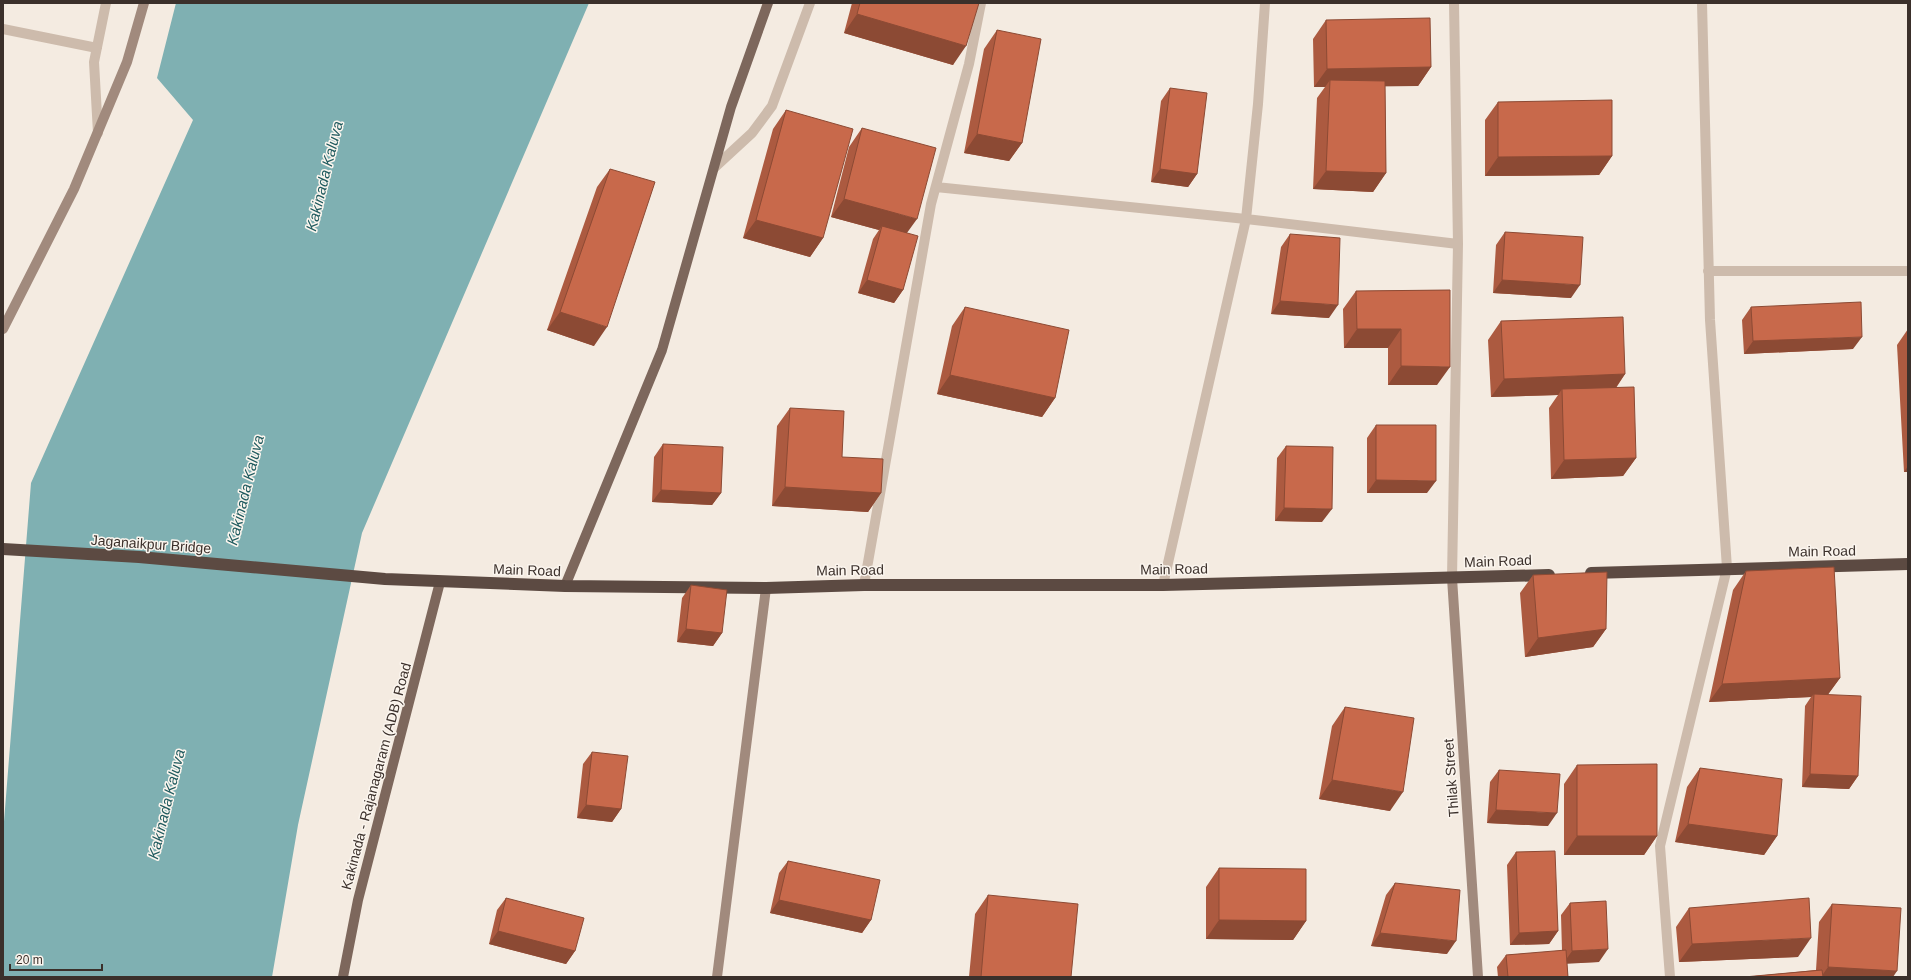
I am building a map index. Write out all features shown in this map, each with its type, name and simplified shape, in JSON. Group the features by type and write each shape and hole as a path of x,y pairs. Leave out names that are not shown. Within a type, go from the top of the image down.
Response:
{"highway":[{"name":"Jaganaikpur Bridge","path":"3,549 139,557 385,579 440,582"},
{"name":"Main Road","path":"1578,574 1727,568 1908,564"},
{"name":"Main Road","path":"440,582 565,586 766,588 864,585 1163,585 1562,574"}],"main road":[{"path":"565,586 662,350 731,107 768,3"},
{"name":"Kakinada - Rajanagaram (ADB) Road","path":"343,977 358,900 440,582"}],"street":[{"path":"98,133 94,62 106,3"},
{"path":"3,329 74,190 127,62 144,3"},
{"path":"714,168 752,133 772,106 810,3"},
{"path":"864,585 931,204 969,64 981,3"},
{"path":"1163,585 1246,219 1258,104 1266,3"},
{"path":"1452,578 1458,244 1454,3"},
{"path":"1670,977 1660,846 1727,568 1710,320 1702,3"},
{"path":"3,29 97,48"},
{"path":"936,187 1246,219 1458,244"},
{"path":"1708,271 1908,271"},
{"name":"Thilak Street","path":"1452,578 1478,977"},
{"path":"717,977 766,588"}],"water":[{"name":"Kakinada Kaluva","path":"176,3 589,3 362,533 298,825 272,977 3,977 3,834 31,483 193,120 157,78"}],"building":[{"path":"860,3 979,3 966,46 857,14"},
{"path":"1430,18 1431,67 1327,69 1326,20"},
{"path":"997,30 1041,39 1022,143 977,134"},
{"path":"1330,80 1385,81 1386,173 1326,171"},
{"path":"1170,88 1207,93 1197,174 1160,169"},
{"path":"1612,100 1612,156 1498,157 1498,102"},
{"path":"786,110 853,129 823,238 756,220"},
{"path":"862,128 936,148 917,219 844,199"},
{"path":"610,169 655,182 607,327 560,312"},
{"path":"882,226 918,236 903,290 867,280"},
{"path":"1505,232 1583,237 1580,285 1502,280"},
{"path":"1290,234 1340,238 1338,305 1280,301"},
{"path":"1450,290 1450,367 1401,366 1401,329 1357,329 1356,291"},
{"path":"1861,302 1862,337 1753,341 1751,307"},
{"path":"965,307 1069,330 1055,398 950,375"},
{"path":"1623,317 1625,374 1504,379 1501,321"},
{"path":"1634,387 1636,458 1564,460 1562,389"},
{"path":"790,408 844,411 842,457 883,459 881,493 785,487"},
{"path":"1376,425 1436,425 1436,481 1376,480"},
{"path":"663,444 723,447 721,493 661,490"},
{"path":"1286,446 1333,447 1332,509 1284,508"},
{"path":"1834,567 1840,678 1722,684 1746,571"},
{"path":"1607,572 1606,629 1538,638 1533,575"},
{"path":"691,585 727,590 722,633 686,629"},
{"path":"1814,694 1861,696 1858,776 1810,774"},
{"path":"1345,707 1414,718 1403,792 1332,780"},
{"path":"592,752 628,756 621,809 586,805"},
{"path":"1657,764 1657,836 1577,836 1577,765"},
{"path":"1700,768 1782,779 1777,836 1688,824"},
{"path":"1499,770 1560,774 1557,813 1496,810"},
{"path":"1555,851 1558,931 1519,933 1516,852"},
{"path":"788,861 880,880 871,920 779,900"},
{"path":"1219,868 1306,869 1306,921 1219,920"},
{"path":"1395,883 1460,890 1456,941 1380,933"},
{"path":"988,895 1078,904 1071,977 981,977"},
{"path":"506,898 584,918 575,951 498,931"},
{"path":"1809,898 1811,938 1692,944 1689,908"},
{"path":"1606,901 1608,949 1572,951 1570,903"},
{"path":"1832,904 1901,908 1897,971 1828,967"},
{"path":"1566,950 1568,977 1508,977 1506,955"},
{"path":"1822,970 1823,977 1744,977"}]}
